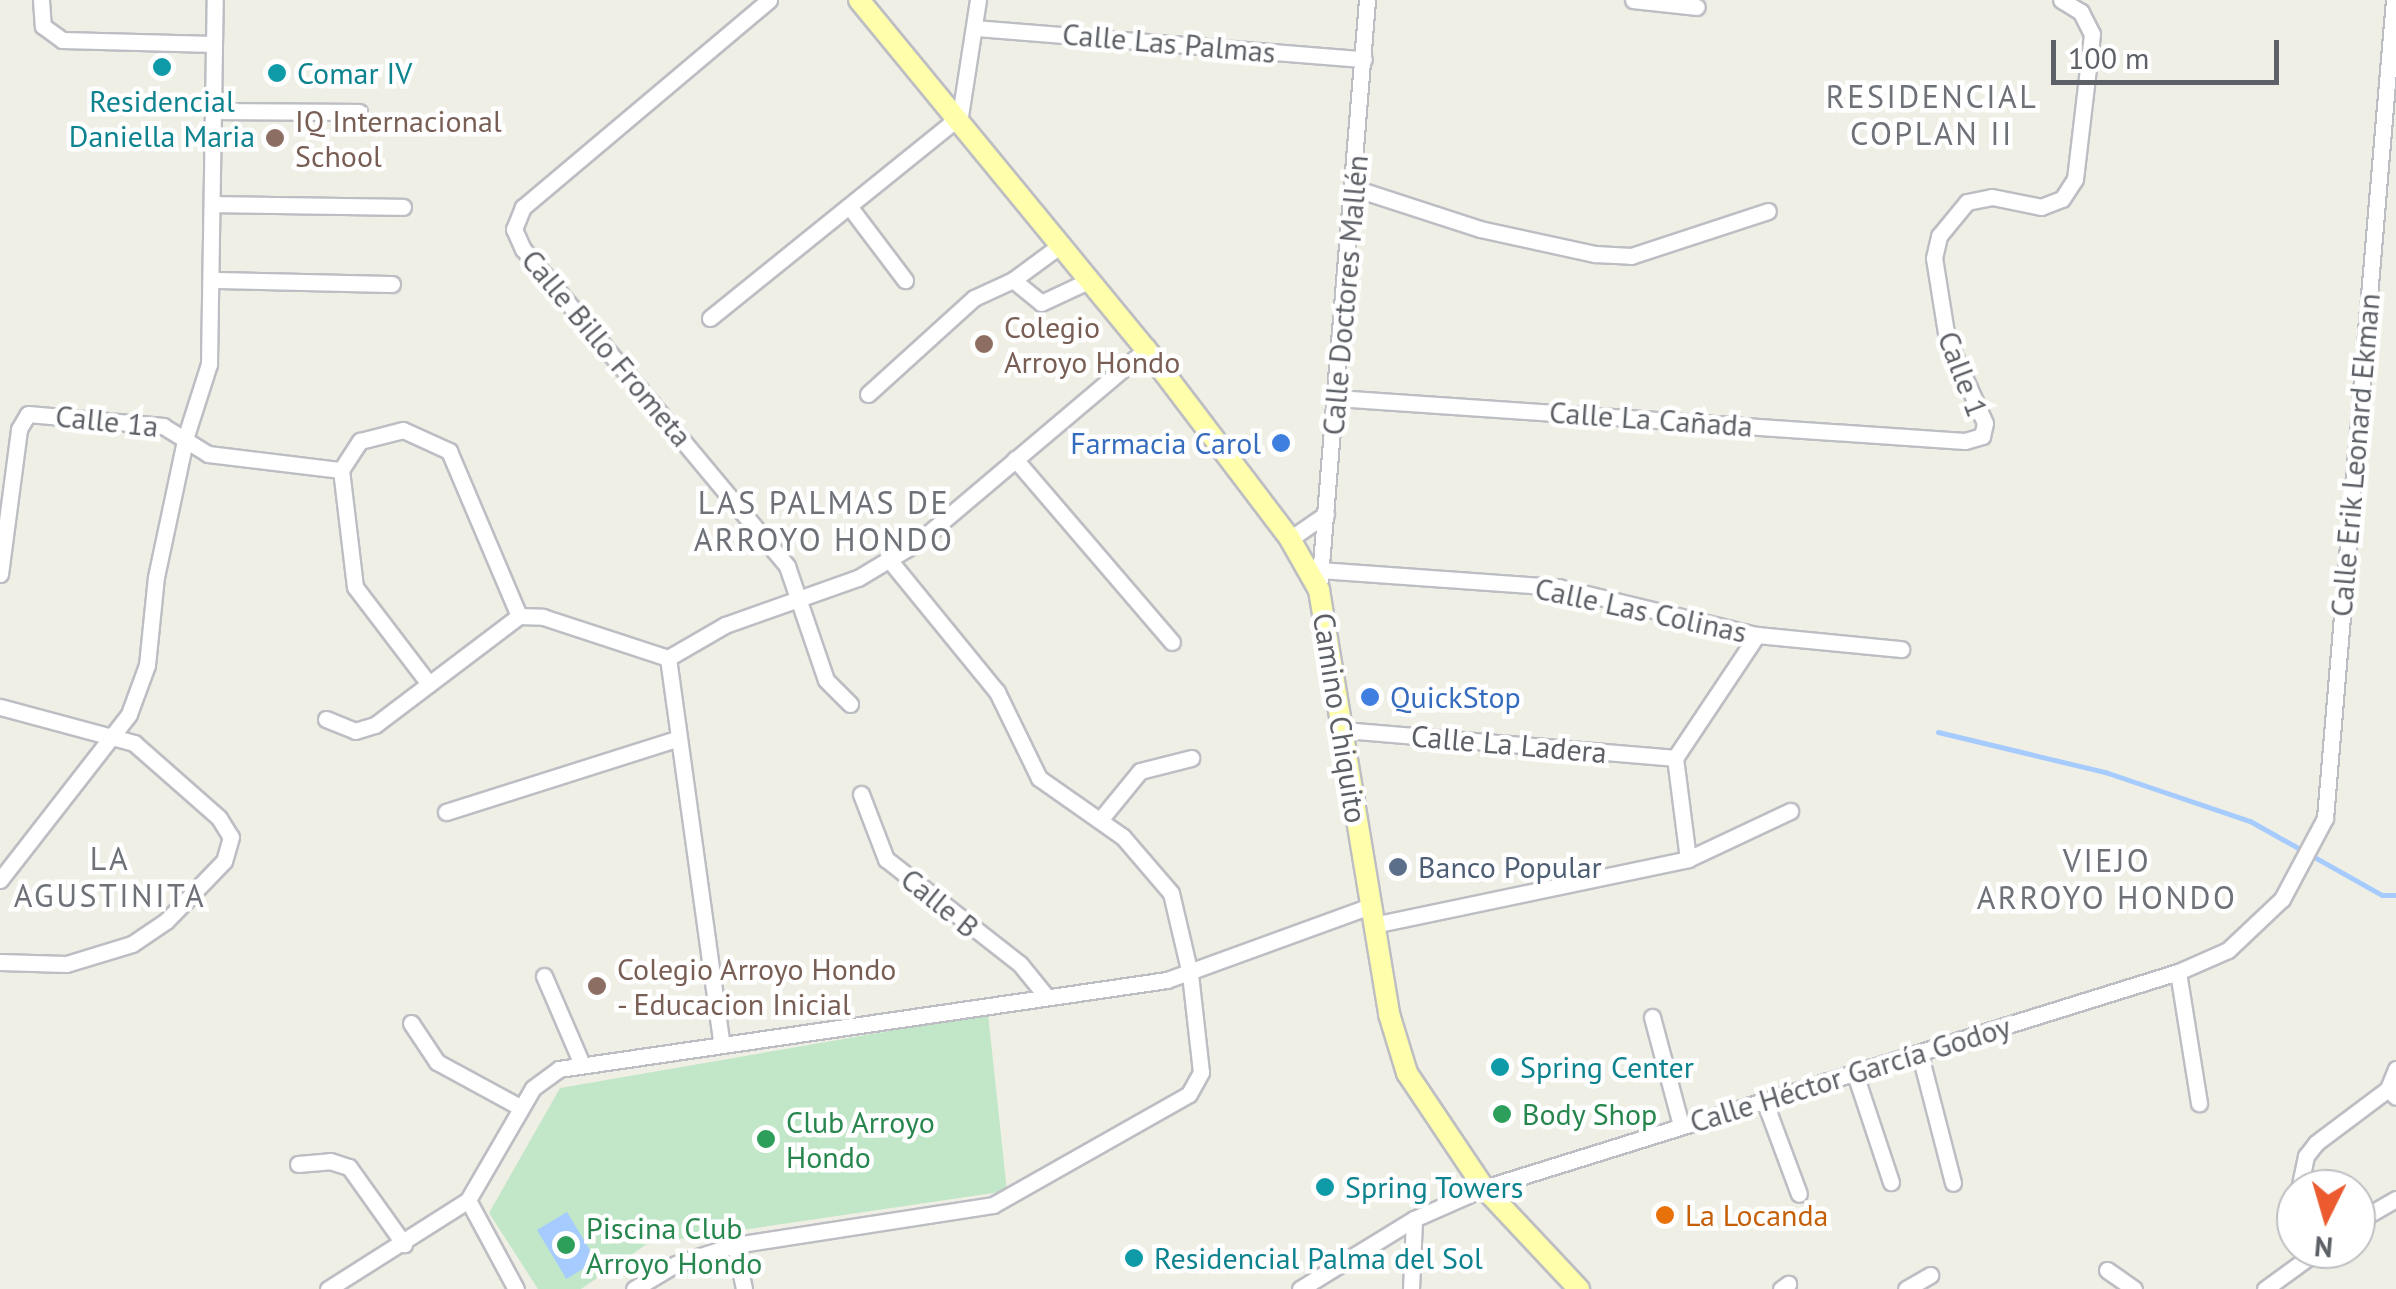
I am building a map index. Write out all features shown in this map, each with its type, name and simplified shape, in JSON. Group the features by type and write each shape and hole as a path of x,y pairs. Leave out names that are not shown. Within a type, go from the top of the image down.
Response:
{"main road":[{"name":"Camino Chiquito","path":"859,0 960,116 1062,244 1320,580 1372,916 1407,1073 1484,1188 1579,1289"}],"street":[{"path":"41,0 43,26 62,40 214,44"},
{"path":"0,880 139,695 147,665 156,577 186,436 209,364 214,280 215,0"},
{"name":"Calle Billo Frometa","path":"769,0 523,207 514,229 523,248 787,566 826,680 850,704"},
{"path":"710,318 960,116 978,0"},
{"name":"Calle Doctores Mallén","path":"1320,580 1367,0"},
{"path":"1633,0 1697,6"},
{"name":"Calle 1","path":"1965,441 1982,436 1985,423 1947,339 1934,258 1939,236 1967,202 1992,196 2040,207 2062,199 2075,180 2092,34 2080,12 2061,0"},
{"name":"Calle Erik Leonard Ekman","path":"2282,899 2325,818 2394,0"},
{"name":"Calle Las Palmas","path":"975,28 1364,59"},
{"path":"214,110 359,112"},
{"path":"1354,188 1480,229 1595,254 1632,256 1768,211"},
{"path":"215,204 403,206"},
{"path":"850,206 905,280"},
{"path":"868,394 974,298 1012,280 1062,244"},
{"path":"214,280 392,284"},
{"path":"1012,280 1041,302 1090,280"},
{"path":"326,719 348,730 368,729 518,616 543,617 668,658 726,624 891,562 1146,350"},
{"name":"Calle La Cañada","path":"1336,398 1965,441"},
{"name":"Calle 1a","path":"0,574 23,418 36,413 163,426 186,436 208,454 341,470"},
{"path":"429,684 354,586 341,470 348,452 370,435 404,430 442,443 518,616"},
{"path":"1015,459 1172,642"},
{"path":"1290,539 1326,514"},
{"path":"634,1289 676,1264 735,1245 971,1211 1028,1190 1196,1084 1202,1050 1172,893 1146,858 1031,767 997,692 891,562"},
{"name":"Calle Las Colinas","path":"1320,580 1558,588 1757,635 1901,648"},
{"path":"1688,859 1675,758 1757,635"},
{"path":"668,658 720,1041"},
{"path":"0,707 134,743 220,818 231,836 224,860 166,921 132,944 66,964 0,962"},
{"name":"Calle La Ladera","path":"1344,730 1675,758"},
{"path":"446,812 676,739"},
{"path":"1100,820 1140,771 1191,758"},
{"name":"Calle B","path":"861,794 886,859 1020,964 1045,995"},
{"path":"333,1288 468,1200 520,1107 558,1069 720,1041 1190,974 1372,916 1688,859 1790,810"},
{"name":"Calle Héctor García Godoy","path":"1300,1289 1414,1219 1484,1188 2178,972 2228,950 2282,899"},
{"path":"2178,972 2199,1103"},
{"path":"544,976 581,1062"},
{"path":"1652,1017 1682,1125"},
{"path":"411,1023 437,1062 520,1107"},
{"path":"1920,1055 1953,1183"},
{"path":"2304,1169 2306,1156 2316,1142 2392,1093 2396,1069"},
{"path":"1855,1074 1891,1182"},
{"path":"1764,1100 1800,1194"},
{"path":"298,1164 330,1161 349,1168 404,1244"},
{"path":"468,1200 516,1289"},
{"path":"1411,1289 1414,1219"},
{"path":"735,1245 744,1289"},
{"path":"2265,1289 2292,1269"},
{"path":"2106,1270 2134,1289"},
{"path":"1906,1289 1930,1275"}],"green space":[{"name":"Club Arroyo Hondo","path":"988,1014 1007,1191 647,1244 581,1289 538,1289 489,1213 560,1088"}],"water":[{"name":"Piscina Club Arroyo Hondo","path":"567,1212 596,1261 566,1279 537,1230"}],"waterway":[{"path":"1938,732 2105,772 2250,821 2382,895 2396,895"}],"place":[{"name":"Residencial Daniella Maria","path":"162,67"},
{"name":"Comar IV","path":"277,73"},
{"name":"IQ Internacional School","path":"275,138"},
{"name":"Colegio Arroyo Hondo","path":"984,344"},
{"name":"Farmacia Carol","path":"1281,443"},
{"name":"QuickStop","path":"1370,697"},
{"name":"Banco Popular","path":"1398,867"},
{"name":"Colegio Arroyo Hondo - Educacion Inicial","path":"597,986"},
{"name":"Spring Center","path":"1500,1067"},
{"name":"Body Shop","path":"1502,1114"},
{"name":"Club Arroyo Hondo","path":"766,1139"},
{"name":"Spring Towers","path":"1325,1187"},
{"name":"La Locanda","path":"1665,1215"},
{"name":"Piscina Club Arroyo Hondo","path":"566,1245"},
{"name":"Residencial Palma del Sol","path":"1134,1258"}],"district":[{"name":"RESIDENCIAL COPLAN II","path":"1932,116"},
{"name":"LAS PALMAS DE ARROYO HONDO","path":"824,522"},
{"name":"LA AGUSTINITA","path":"110,878"},
{"name":"VIEJO ARROYO HONDO","path":"2107,880"}]}
